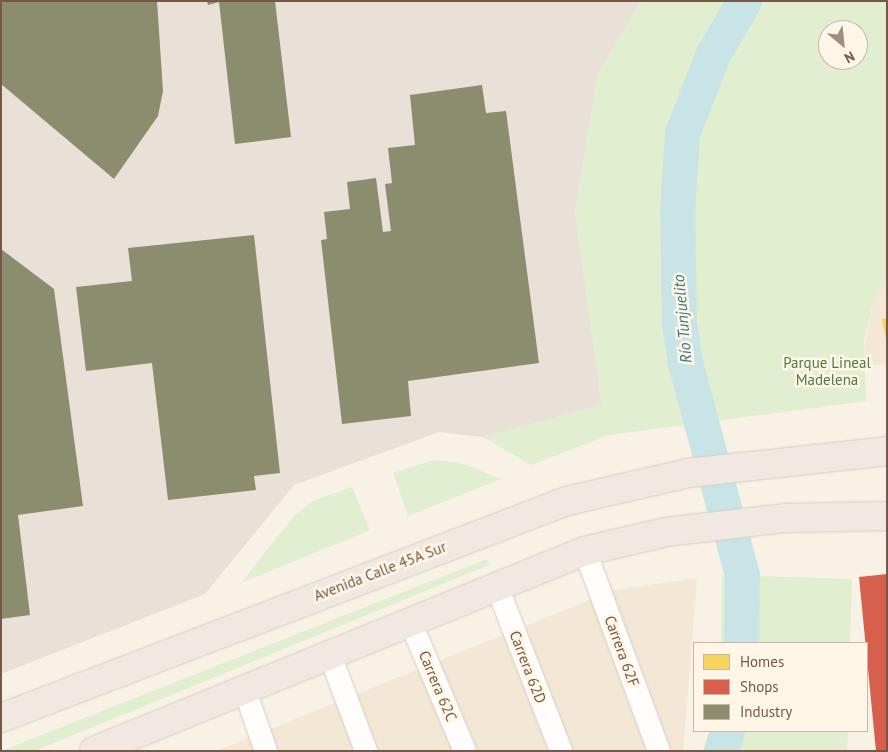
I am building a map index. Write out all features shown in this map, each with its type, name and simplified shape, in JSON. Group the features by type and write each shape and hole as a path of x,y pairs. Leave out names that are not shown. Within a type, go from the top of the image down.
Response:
{"highway":[{"name":"Avenida Calle 45A Sur","path":"1,718 567,501 688,473 887,451"},
{"path":"94,751 245,691 496,584 585,551 696,528 786,518 887,516"}],"street":[{"name":"Carrera 62F","path":"585,551 660,751"},
{"name":"Carrera 62D","path":"496,584 560,751"},
{"name":"Carrera 62C","path":"410,621 465,751"},
{"path":"330,655 366,751"},
{"path":"245,691 266,751"}],"shaded area":[{"path":"1,1 641,1 598,74 575,212 602,405 483,437 439,432 294,485 205,594 1,674"},
{"path":"887,281 887,364 861,366 874,299"},
{"path":"697,578 683,751 216,751 614,590"}],"green space":[{"name":"Parque Lineal Madelena","path":"641,1 887,1 887,281 874,299 864,341 866,401 609,435 531,465 483,437 602,405 575,212 598,74"},
{"path":"434,460 461,463 501,479 408,516 393,473"},
{"path":"352,487 370,530 241,583 294,516 313,501"},
{"path":"487,559 489,565 34,751 1,751"},
{"path":"722,575 852,579 850,642 721,642"},
{"path":"710,732 848,732 847,751 703,751"}],"building: Homes":[{"path":"887,318 887,340 886,340 882,319"}],"building: Shops":[{"path":"887,574 887,751 876,751 868,669 868,642 865,642 859,577"}],"building: Industry":[{"path":"1,1 157,1 163,91 158,116 114,179 1,84"},
{"path":"207,1 275,1 291,137 235,144 219,2 208,5"},
{"path":"482,85 486,113 506,111 539,363 408,381 411,416 342,424 321,240 327,239 324,212 350,209 347,182 376,178 383,232 391,231 385,184 392,183 388,148 415,145 410,95"},
{"path":"254,235 280,473 254,476 256,490 168,500 152,363 86,371 76,287 132,281 128,248"},
{"path":"1,249 54,289 83,506 18,515 30,615 1,619"}],"waterway":[{"name":"Río Tunjuelito","path":"741,642 742,575 685,363 679,323 677,211 682,133 713,54 744,1"},
{"name":"Río Tunjuelito","path":"721,751 727,732"}]}
